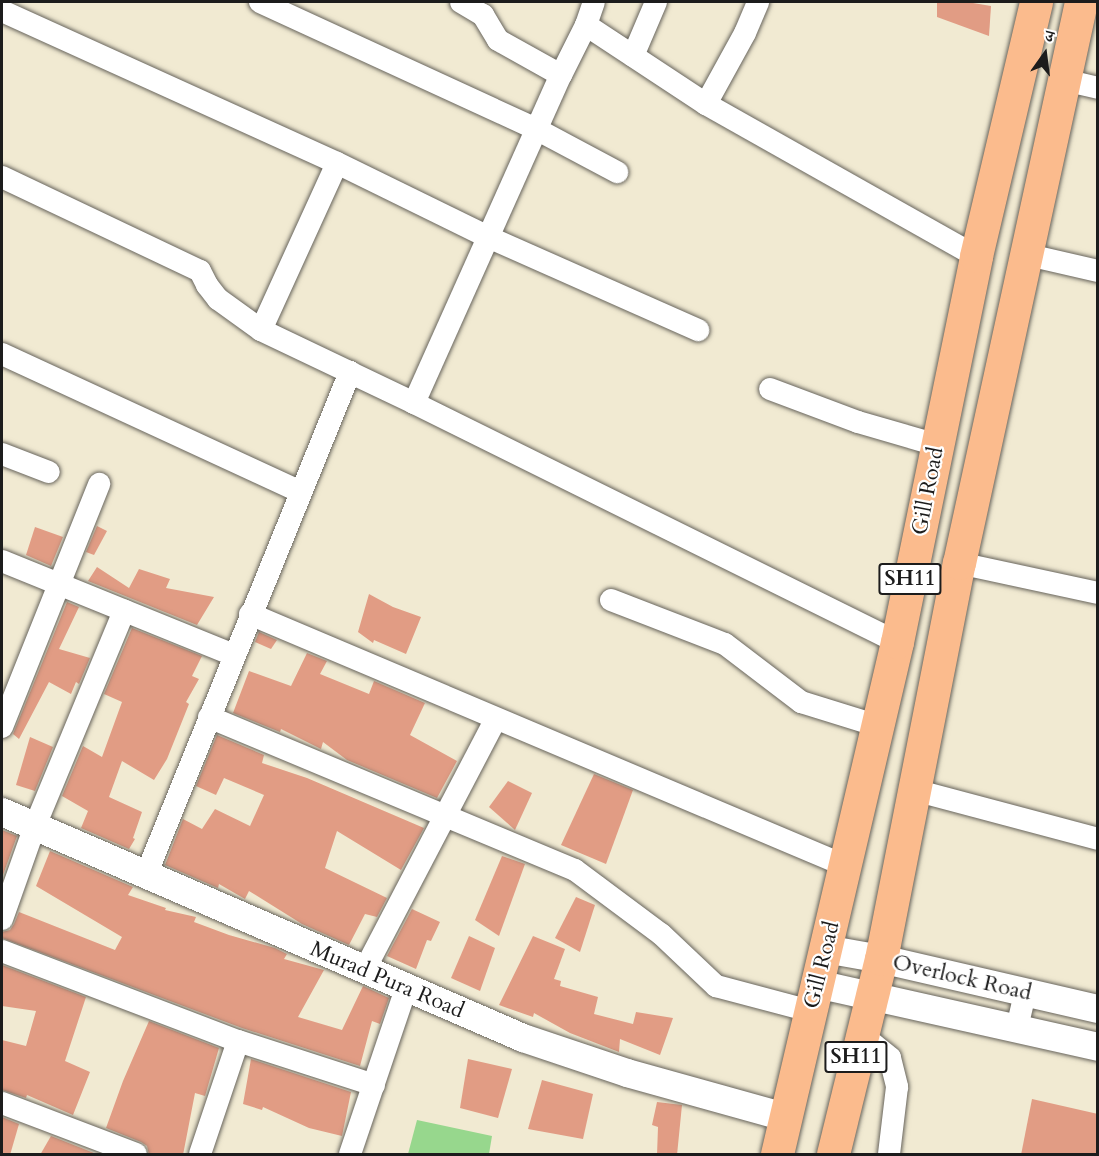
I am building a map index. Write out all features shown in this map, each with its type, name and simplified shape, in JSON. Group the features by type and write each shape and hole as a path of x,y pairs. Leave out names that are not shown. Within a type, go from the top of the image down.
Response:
{"main road":[{"name":"Gill Road","path":"777,1155 897,642 976,256 1036,2"},
{"name":"Gill Road","path":"833,1155 881,959 959,563 1024,254 1081,2"}],"street":[{"path":"260,2 536,129 617,172"},
{"path":"461,2 483,15 498,40 561,75"},
{"path":"414,403 536,129 586,25 594,2"},
{"path":"633,56 657,2"},
{"path":"706,104 745,33 758,2"},
{"path":"2,11 337,163 488,237 698,330"},
{"path":"586,25 706,104 976,256"},
{"path":"1064,80 1098,88"},
{"path":"261,330 337,163"},
{"path":"2,177 201,271 207,285 218,299 261,330 414,403 897,642"},
{"path":"1024,254 1098,271"},
{"path":"2,354 300,492"},
{"path":"146,875 350,372"},
{"path":"770,389 858,422 937,446"},
{"path":"2,454 49,472"},
{"path":"2,727 99,484"},
{"path":"2,561 234,655"},
{"path":"959,563 1098,593"},
{"path":"611,600 725,644 801,702 878,726"},
{"path":"2,919 35,826 124,611"},
{"path":"250,614 846,866"},
{"path":"209,717 446,814 575,870 661,934 716,986 814,997"},
{"path":"364,971 496,719"},
{"path":"914,790 1098,839"},
{"name":"Murad Pura Road","path":"2,812 364,971 523,1038 627,1073 785,1117"},
{"name":"Overlock Road","path":"825,949 881,959 1098,1009"},
{"path":"2,951 238,1041 374,1085"},
{"path":"350,1155 406,989"},
{"path":"1017,1028 1025,992"},
{"name":"Overlock Road","path":"814,997 872,995 1098,1047"},
{"path":"862,1035 890,1058 897,1087 889,1155"},
{"path":"200,1155 238,1041"},
{"path":"2,1103 136,1155"}],"green space":[{"path":"417,1120 492,1136 489,1154 408,1154"}],"building":[{"path":"937,2 967,2 991,6 989,36 937,17"},
{"path":"97,526 107,531 94,555 86,552"},
{"path":"35,527 63,537 51,566 26,555"},
{"path":"97,567 129,588 139,569 170,579 166,588 214,597 197,625 88,581"},
{"path":"369,594 393,607 421,617 406,654 374,640 373,643 358,632"},
{"path":"67,602 79,607 59,649 90,658 79,684 76,682 71,694 49,682 19,739 13,734"},
{"path":"132,628 202,656 192,676 199,679 186,702 189,704 167,759 154,780 122,761 109,797 142,812 133,838 135,839 129,849 81,828 88,811 62,796 83,746 102,757 122,702 104,694"},
{"path":"259,632 277,640 271,649 255,642"},
{"path":"307,653 327,661 320,674 369,694 374,681 425,703 410,735 457,761 437,798 347,760 323,742 321,749 281,729 280,732 233,713 249,671 291,686"},
{"path":"217,735 264,755 262,763 307,778 424,828 401,870 337,831 325,868 387,898 377,917 365,914 349,945 302,924 249,891 245,899 219,884 218,888 165,865 183,819 202,829 215,809 250,826 264,795 224,778 216,795 196,786"},
{"path":"30,737 53,747 35,791 16,785"},
{"path":"594,774 633,790 606,864 561,845"},
{"path":"508,781 532,793 515,830 489,807"},
{"path":"2,830 17,836 3,875 2,875"},
{"path":"50,851 133,887 128,895 166,908 165,910 196,917 194,922 229,935 275,948 287,954 284,959 324,970 298,1017 342,1030 363,986 389,998 380,1024 372,1021 360,1066 242,1028 2,938 2,932 10,930 19,912 115,950 122,937 36,886"},
{"path":"502,856 525,864 499,936 475,920"},
{"path":"576,897 595,905 580,952 555,938"},
{"path":"412,909 440,922 431,941 427,940 416,969 387,956"},
{"path":"469,936 495,948 480,991 451,978"},
{"path":"533,936 565,949 554,979 561,981 560,986 598,997 594,1014 633,1024 636,1012 673,1018 660,1055 620,1039 619,1052 570,1033 534,1013 533,1017 499,1005"},
{"path":"2,965 86,997 65,1061 90,1072 73,1115 27,1095 26,1098 2,1090 2,1040 26,1046 36,1011 2,1006"},
{"path":"149,1021 219,1048 205,1096 195,1093 183,1155 149,1155 147,1146 141,1142 106,1128"},
{"path":"251,1059 351,1092 342,1136 309,1128 263,1107 262,1110 243,1104"},
{"path":"468,1059 512,1069 498,1118 460,1108"},
{"path":"542,1080 593,1094 583,1139 528,1129"},
{"path":"1032,1099 1098,1114 1098,1155 1021,1155"},
{"path":"657,1102 682,1105 677,1155 657,1155 658,1127 652,1125"},
{"path":"2,1117 19,1124 10,1155 2,1155"},
{"path":"51,1136 99,1155 40,1155"}]}
